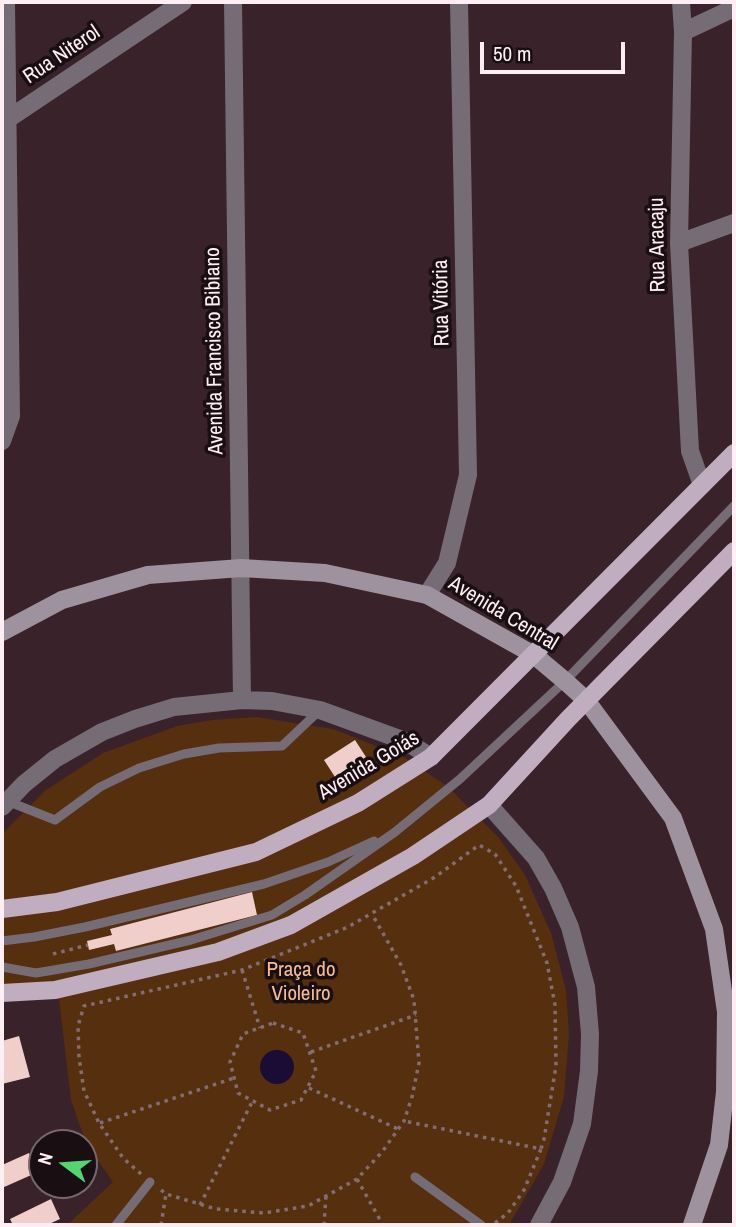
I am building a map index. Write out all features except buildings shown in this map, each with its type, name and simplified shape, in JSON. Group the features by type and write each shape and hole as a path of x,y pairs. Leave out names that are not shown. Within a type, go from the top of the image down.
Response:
{"main road":[{"name":"Avenida Goiás","path":"2,909 57,902 256,852 358,803 431,757 734,453"},
{"path":"2,993 55,990 218,952 291,925 413,856 489,805 586,700 734,551"}],"street":[{"path":"2,441 11,416 5,122 6,2"},
{"name":"Rua Niterol","path":"5,122 183,2"},
{"name":"Avenida Francisco Bibiano","path":"233,2 242,700"},
{"name":"Rua Vitória","path":"427,595 447,563 468,475 459,2"},
{"name":"Rua Aracaju","path":"681,2 683,32 679,243 690,450 702,485"},
{"path":"683,32 734,8"},
{"path":"679,243 734,223"},
{"name":"Avenida Central","path":"2,632 62,600 148,575 241,568 325,573 427,595 534,655 565,681 586,700 673,818 714,929 730,1012 725,1092 719,1145 692,1225"},
{"path":"5,804 24,784 55,760 102,732 174,707 242,700 272,701 320,710 405,741 431,757"},
{"path":"489,805 536,858 553,888 570,927 586,987 590,1034 589,1071 582,1125 562,1182 539,1225"}],"lane":[{"path":"2,967 36,973 89,964 191,940 272,915 305,895 395,832 460,779 565,681 734,506"},
{"path":"5,804 55,820 100,788 139,768 184,754 219,748 282,746 320,710"},
{"path":"2,941 86,927 264,884 328,862 395,832"},
{"path":"415,1177 481,1225"},
{"path":"116,1225 150,1182"}],"path":[{"path":"372,914 401,965 414,1000 419,1063 404,1121 382,1152 357,1180 308,1206 264,1213 216,1209 166,1194 123,1158 99,1123 84,1091 78,1026 84,1006 242,970 348,928 435,877 479,845 495,855 516,886 547,963 555,1005 556,1066 544,1139 524,1190 508,1213 491,1225"},
{"path":"48,955 88,945"},
{"path":"242,970 260,1028"},
{"path":"311,1052 416,1015"},
{"path":"273,1023 303,1033 316,1071 301,1100 270,1110 238,1093 230,1062 243,1034 260,1028 273,1023"},
{"path":"99,1123 234,1078"},
{"path":"309,1088 398,1129"},
{"path":"200,1205 252,1102"},
{"path":"404,1121 541,1149"},
{"path":"357,1180 383,1225"},
{"path":"161,1225 166,1194"},
{"path":"324,1225 326,1196"}],"green space":[{"name":"Praça do Violeiro","path":"257,717 333,729 402,756 447,786 499,838 525,875 551,933 566,990 569,1035 564,1097 544,1164 509,1225 67,1225 98,1199 113,1182 98,1160 98,1129 81,1129 71,1100 59,999 2,1001 2,834 46,790 103,753 177,726"}],"shaded area":[{"path":"277,1050 289,1055 294,1067 289,1079 277,1084 265,1079 260,1067 265,1055"}]}
